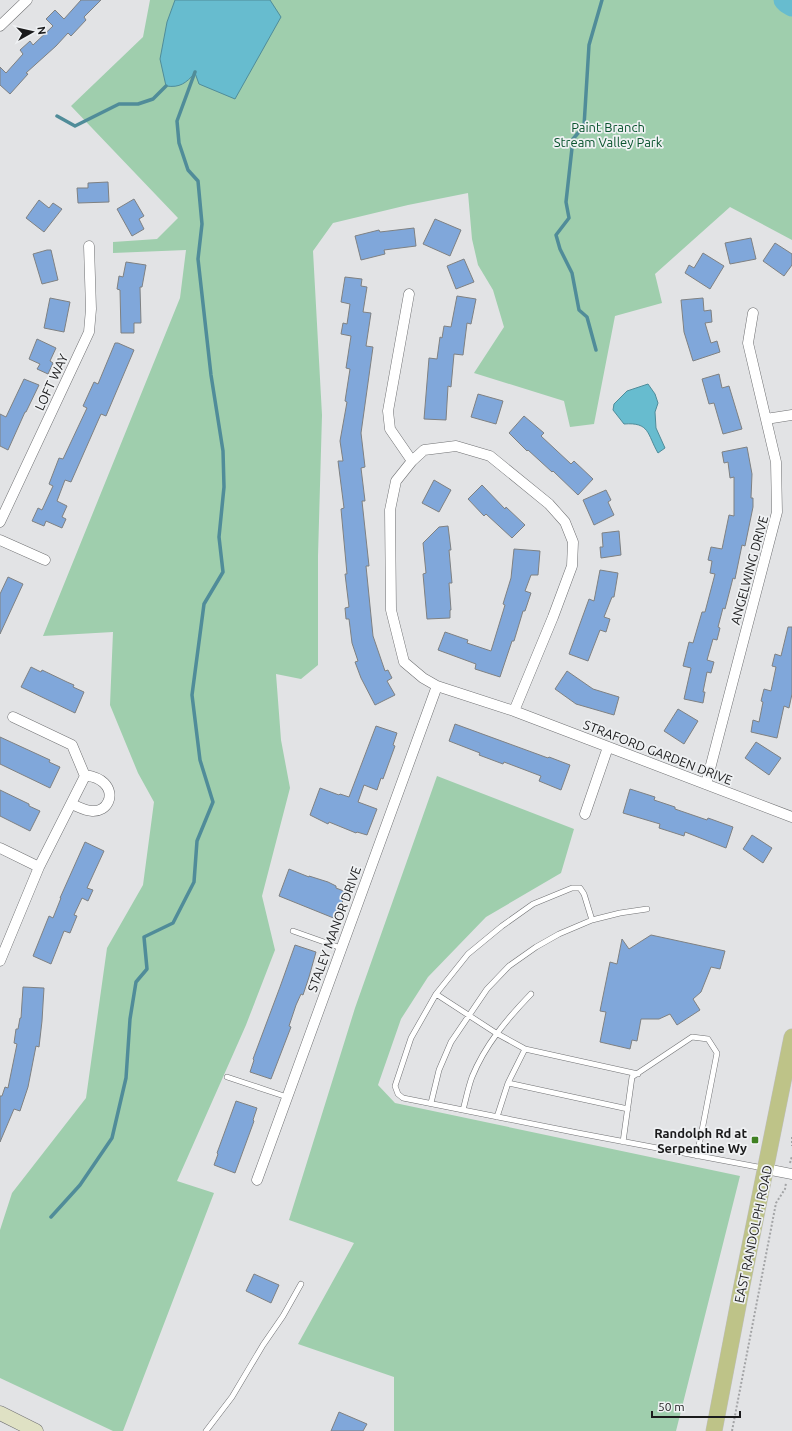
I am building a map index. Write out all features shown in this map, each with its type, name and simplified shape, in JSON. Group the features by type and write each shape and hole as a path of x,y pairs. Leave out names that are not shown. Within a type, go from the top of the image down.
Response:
{"main road":[{"name":"EAST RANDOLPH ROAD","path":"715,1431 742,1285 792,1037"},
{"path":"0,1413 36,1431"}],"street":[{"path":"0,26 27,0"},
{"name":"LOFT WAY","path":"0,522 88,332 91,309 89,246"},
{"path":"409,294 388,411 390,429 412,461"},
{"name":"ANGELWING DRIVE","path":"706,784 777,512 776,462 748,343 753,313"},
{"path":"766,419 792,415"},
{"name":"STRAFORD GARDEN DRIVE","path":"514,711 553,617 572,566 572,542 565,522 548,504 490,456 456,446 424,450 412,461 396,481 390,510 391,610 404,662 423,678 437,686 514,711 792,817"},
{"path":"0,540 45,560"},
{"name":"STALEY MANOR DRIVE","path":"256,1180 437,686"},
{"path":"0,961 39,867 85,776 72,745 13,717"},
{"path":"585,814 608,747"},
{"path":"71,804 90,811 101,810 108,803 110,794 105,783 94,777 84,775"},
{"path":"0,848 39,867"},
{"path":"766,1169 790,1174"}],"lane":[{"path":"592,920 584,894 580,888 572,888 533,904 502,926 468,954 436,994 411,1038 395,1086 398,1094 403,1098 431,1104 766,1169"},
{"path":"431,1104 439,1070 451,1042 487,989 509,966 536,947 559,934 592,920 620,912 647,909"},
{"path":"293,931 341,948"},
{"path":"436,994 496,1034 525,1049 638,1074"},
{"path":"463,1110 472,1078 482,1056 496,1034 531,994"},
{"path":"623,1142 632,1078 692,1037 708,1038 716,1053 697,1156"},
{"path":"497,1117 508,1084 525,1049"},
{"path":"227,1077 287,1097"},
{"path":"508,1084 628,1109"},
{"path":"206,1431 232,1397 263,1345 283,1316 301,1284"}],"path":[{"path":"792,1137 792,1146"},
{"path":"732,1431 776,1203 785,1189 790,1174 792,1156"}],"green space":[{"name":"Paint Branch Stream Valley Park","path":"150,0 792,0 792,240 730,207 655,274 662,303 615,316 594,424 570,427 564,401 474,373 504,327 493,290 478,265 472,239 468,193 408,205 333,223 313,251 322,415 318,556 318,665 301,679 276,674 281,740 290,788 262,896 275,950 246,1025 177,1181 214,1193 123,1431 113,1431 0,1378 0,1230 12,1193 86,1098 107,948 143,885 154,802 138,773 110,705 113,632 43,636 180,298 186,250 113,253 113,242 157,239 178,218 71,106 143,37"},
{"path":"437,776 574,829 561,873 486,917 428,977 401,1019 378,1085 395,1103 740,1176 676,1431 394,1431 394,1377 298,1344 354,1243 289,1220 355,1008"}],"water":[{"path":"175,0 270,0 281,17 235,99 199,84 195,73 189,80 182,84 166,86 160,59 167,22"},
{"path":"648,384 655,394 658,403 655,412 656,428 665,448 658,453 647,431 643,427 639,425 624,424 613,410 614,404 627,391"}],"building":[{"path":"81,0 101,0 84,17 86,20 71,36 68,33 26,73 28,74 10,94 0,85 0,67 6,73 23,54 20,50 30,41 33,45 53,26 46,19 55,10 64,19"},
{"path":"108,182 109,202 78,203 77,188 88,188 88,183"},
{"path":"134,199 144,216 139,219 144,229 132,236 117,209"},
{"path":"39,200 49,208 53,203 62,209 44,232 26,218"},
{"path":"435,219 461,230 450,256 423,244"},
{"path":"414,228 416,246 384,250 385,254 361,260 355,236 379,230 380,232"},
{"path":"751,238 756,259 730,264 725,243"},
{"path":"775,243 792,254 792,265 784,276 763,261"},
{"path":"51,250 58,280 42,284 33,254"},
{"path":"703,253 724,266 710,289 685,273 689,265 694,268"},
{"path":"464,259 474,282 456,289 447,266"},
{"path":"126,262 146,265 142,287 140,287 141,323 134,323 134,333 121,333 120,290 117,289 119,276 123,277"},
{"path":"345,277 362,279 361,286 367,287 363,312 371,313 366,346 373,347 361,433 365,467 361,468 365,501 362,501 369,566 366,566 373,636 385,671 388,670 392,678 387,681 395,695 375,705 361,678 355,662 358,661 352,643 349,619 346,619 345,608 349,607 345,574 347,574 341,509 344,508 338,461 343,461 340,441 347,402 345,401 350,369 346,368 351,336 341,334 343,323 347,324 350,304 341,302"},
{"path":"457,296 476,299 471,324 467,323 463,355 454,354 451,387 448,386 446,420 424,419 429,358 437,359 440,337 442,338 444,326 451,327"},
{"path":"50,298 70,302 64,332 44,328"},
{"path":"703,298 704,311 711,310 712,322 705,323 711,343 717,341 720,352 693,361 684,332 681,300"},
{"path":"37,339 56,348 50,361 53,363 48,374 37,369 40,364 29,359"},
{"path":"115,343 134,350 106,416 101,414 71,482 65,480 57,501 67,506 62,517 66,519 62,528 46,521 44,526 32,521 38,508 42,510 53,486 49,484 59,458 63,459 87,408 83,406 94,382 98,384"},
{"path":"719,374 722,388 729,386 742,429 723,434 714,403 709,404 702,379"},
{"path":"24,379 39,385 8,450 0,446 0,414 6,417"},
{"path":"478,394 503,401 496,424 471,417"},
{"path":"524,416 544,433 541,436 571,464 574,461 593,479 578,495 553,471 552,472 528,450 527,451 509,433"},
{"path":"747,447 752,474 751,498 753,498 753,507 745,546 742,545 735,579 733,578 725,609 723,608 718,627 720,628 717,640 713,639 707,660 714,662 711,673 707,672 703,692 705,692 703,703 684,699 691,668 683,666 689,642 693,643 702,612 705,612 715,574 710,573 712,561 708,560 711,547 722,549 729,515 734,516 734,477 730,478 728,462 724,463 722,452"},
{"path":"434,480 451,490 439,512 422,503"},
{"path":"482,485 505,509 506,507 525,525 512,538 486,514 484,516 468,499"},
{"path":"606,490 611,500 608,502 614,515 594,525 583,500"},
{"path":"448,526 451,550 449,550 452,583 449,583 451,610 450,618 427,619 423,574 426,573 423,543 439,527"},
{"path":"619,531 621,555 601,558 600,547 603,547 602,533"},
{"path":"514,549 540,551 538,575 531,575 525,591 531,593 525,611 523,611 514,641 512,641 500,677 475,669 476,664 438,650 445,632 468,640 467,643 491,651 505,605 503,604 511,578"},
{"path":"600,570 618,573 614,597 612,597 604,617 610,619 606,632 600,630 588,661 569,654 589,599 594,601"},
{"path":"8,577 23,584 0,634 0,594"},
{"path":"788,627 792,627 792,694 789,708 784,706 777,738 751,732 753,720 759,722 764,689 771,691 776,667 772,666 775,654 781,656"},
{"path":"31,667 41,672 42,670 74,685 73,687 84,692 75,713 21,687"},
{"path":"567,671 593,689 619,697 614,715 576,704 555,689"},
{"path":"678,709 698,721 684,744 664,731"},
{"path":"455,724 570,765 561,790 539,781 541,776 504,762 503,764 479,755 480,753 449,741"},
{"path":"376,726 397,733 393,745 395,746 383,779 381,778 377,790 364,785 358,802 377,809 367,835 356,833 329,822 328,824 310,815 320,788 349,797"},
{"path":"0,737 50,760 49,762 60,767 50,788 0,764"},
{"path":"756,742 781,758 769,775 745,758"},
{"path":"630,789 655,797 654,800 675,807 675,809 733,827 726,848 685,832 684,836 659,828 660,824 623,813"},
{"path":"0,790 40,811 30,831 0,816"},
{"path":"752,835 772,848 763,863 743,849"},
{"path":"85,842 104,851 87,888 93,890 88,901 82,898 74,915 77,916 70,933 64,931 51,964 33,956 49,916 53,918 60,898"},
{"path":"289,869 309,877 328,882 336,886 336,888 346,892 336,919 279,896"},
{"path":"651,935 725,951 720,969 711,967 701,992 693,999 700,1010 677,1025 670,1014 659,1019 641,1019 637,1041 632,1040 630,1049 600,1042 606,1012 600,1011 610,962 617,964 622,939 629,949"},
{"path":"295,945 316,952 303,995 301,994 296,1005 289,1026 291,1027 271,1079 250,1072 253,1059"},
{"path":"23,987 44,988 39,1047 36,1046 28,1087 20,1111 14,1109 0,1142 0,1096 2,1096 5,1087 8,1088 17,1044 14,1043 16,1029 18,1029 21,1018"},
{"path":"236,1101 257,1108 254,1121 235,1173 214,1165"},
{"path":"254,1274 279,1285 271,1303 246,1291"},
{"path":"339,1412 367,1424 363,1431 331,1431"}],"waterway":[{"path":"596,350 587,317 579,310 572,273 560,249 556,235 569,218 566,202 573,139 584,126 589,45 602,0"},
{"path":"784,0 792,6"},
{"path":"51,1217 80,1185 112,1138 126,1078 130,1019 136,982 147,969 144,937 173,923 194,882 197,841 213,802 200,760 192,695 204,604 223,572 219,537 224,487 223,451 211,375 198,259 202,224 198,181 188,170 179,143 177,121 195,72"},
{"path":"57,116 75,126 119,104 138,104 153,99 166,86"}],"place":[{"name":"Randolph Rd at Serpentine Wy","path":"755,1140"}]}
